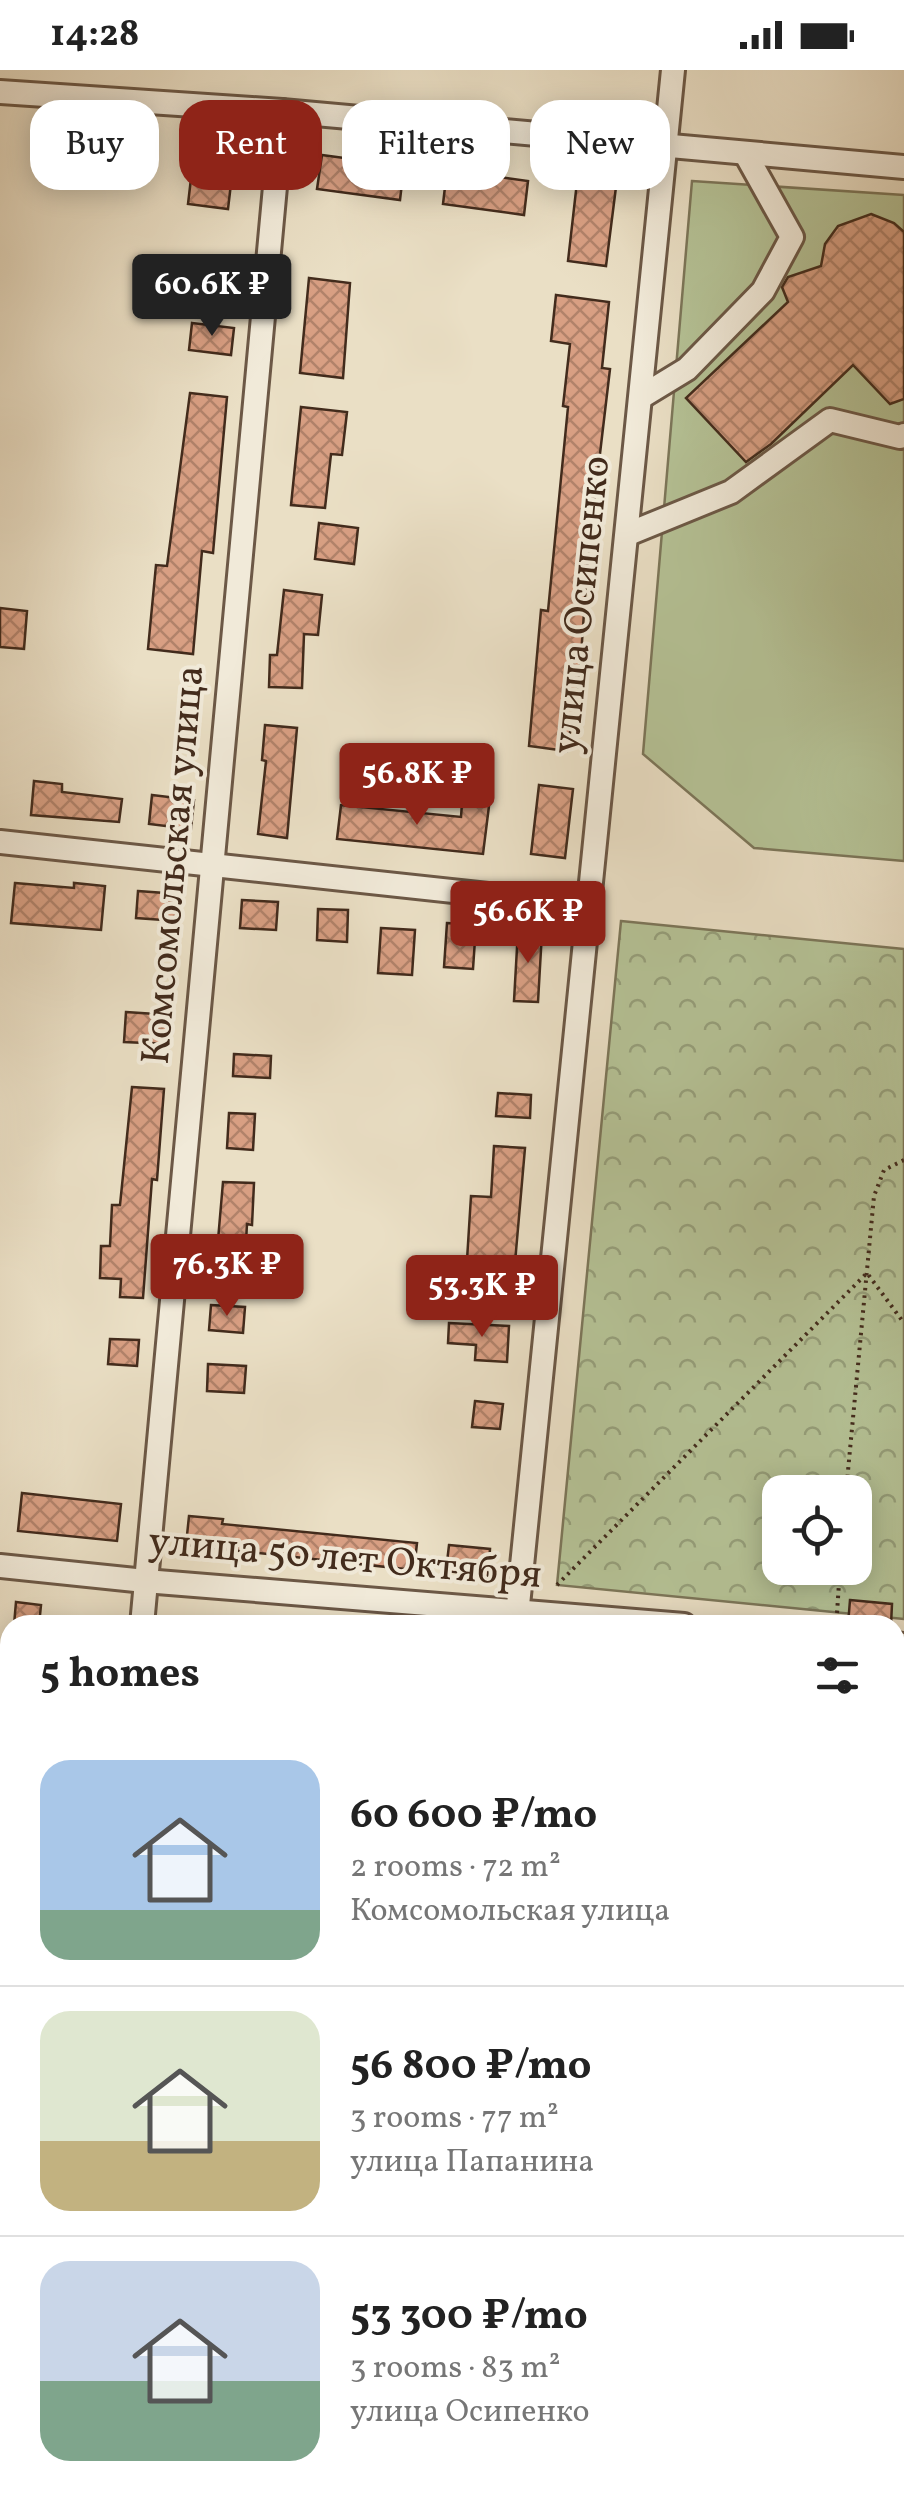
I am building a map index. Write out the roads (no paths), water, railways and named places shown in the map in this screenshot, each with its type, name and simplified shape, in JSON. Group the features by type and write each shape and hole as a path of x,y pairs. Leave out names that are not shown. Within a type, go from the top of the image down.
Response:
{"street":[{"name":"улица Осипенко","path":"670,108 674,70"},
{"path":"0,92 179,104"},
{"path":"322,115 530,134"},
{"path":"670,146 904,167"},
{"path":"641,397 686,370 762,291 792,237 745,154"},
{"name":"Комсомольская улица","path":"143,1615 275,190"},
{"name":"улица Осипенко","path":"517,1615 662,190"},
{"path":"628,534 731,492 830,420 904,436"},
{"path":"0,842 591,906"},
{"name":"улица 50 лет Октября","path":"0,1566 487,1615"}]}
